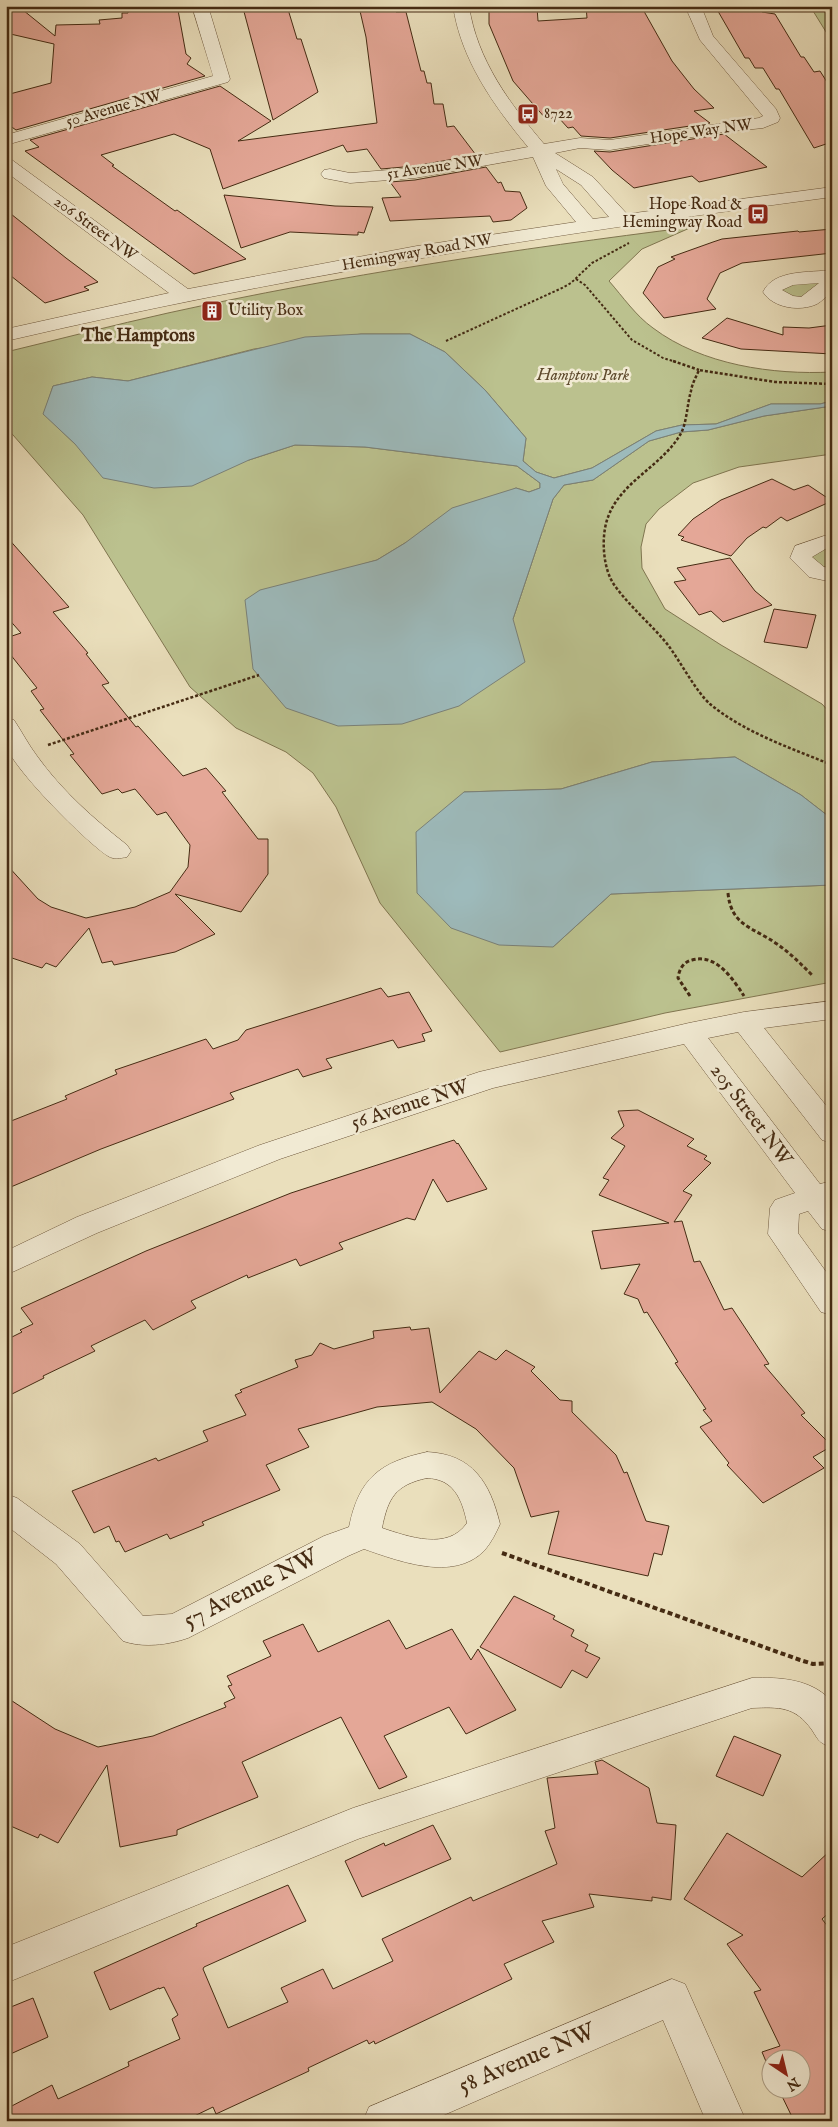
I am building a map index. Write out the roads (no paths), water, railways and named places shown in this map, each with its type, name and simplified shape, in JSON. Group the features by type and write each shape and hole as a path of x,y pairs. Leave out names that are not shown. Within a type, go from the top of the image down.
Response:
{"street":[{"name":"50 Avenue NW","path":"6,140 222,79 200,6"},
{"path":"461,6 464,27 488,81 505,108 539,150 555,186 588,225"},
{"name":"Hope Way NW","path":"539,150 590,153 603,150 610,145 724,127 763,123 772,118 770,113 706,37 693,6"},
{"path":"539,150 587,180 622,220"},
{"name":"51 Avenue NW","path":"330,174 350,178 414,173 539,150"},
{"name":"206 Street NW","path":"6,164 183,294"},
{"name":"Hemingway Road NW","path":"6,335 183,294 409,254 622,220 832,192"},
{"path":"832,276 789,280 775,286 772,292 792,302 802,302 812,299 832,282"},
{"path":"832,542 810,546 803,551 801,558 816,572 832,575"},
{"path":"6,726 21,753 81,822 118,851"},
{"name":"56 Avenue NW","path":"6,1264 87,1225 270,1152 489,1079 688,1032 752,1020 832,1010"},
{"path":"752,1020 832,1133"},
{"name":"205 Street NW","path":"688,1032 823,1194 832,1221"},
{"path":"823,1194 785,1208 783,1234 832,1304"},
{"path":"422,1465 441,1465 460,1475 473,1489 481,1508 484,1524 471,1542 458,1550 430,1554 403,1548 364,1535 370,1505 379,1489 396,1474 422,1465"},
{"name":"57 Avenue NW","path":"6,1508 68,1554 135,1632 176,1628 336,1546 364,1535"},
{"path":"6,1965 353,1824 752,1693 775,1691 793,1694 821,1712 832,1732"},
{"name":"58 Avenue NW","path":"383,2121 672,1997 726,2121"}],"water":[{"path":"410,334 445,352 485,390 526,438 523,461 536,472 554,478 592,468 656,431 682,425 716,424 771,404 820,404 832,401 832,406 764,416 708,430 681,432 649,441 593,480 564,485 553,499 513,619 525,662 459,706 402,724 338,726 286,708 253,669 245,600 260,590 377,560 405,543 452,508 516,488 529,492 540,488 540,483 517,466 365,447 295,445 249,460 192,486 154,488 103,478 75,444 43,414 53,386 92,377 128,381 305,337"},
{"path":"735,757 801,795 832,819 832,885 611,894 553,947 499,945 451,928 417,893 416,832 464,792 561,789 652,762"}],"place":[{"name":"8722","path":"528,114"},
{"name":"Hope Road & Hemingway Road","path":"758,214"},
{"name":"Utility Box","path":"212,311"}],"district":[{"name":"The Hamptons","path":"138,336"}],"park label":[{"name":"Hamptons Park","path":"583,376"}]}
